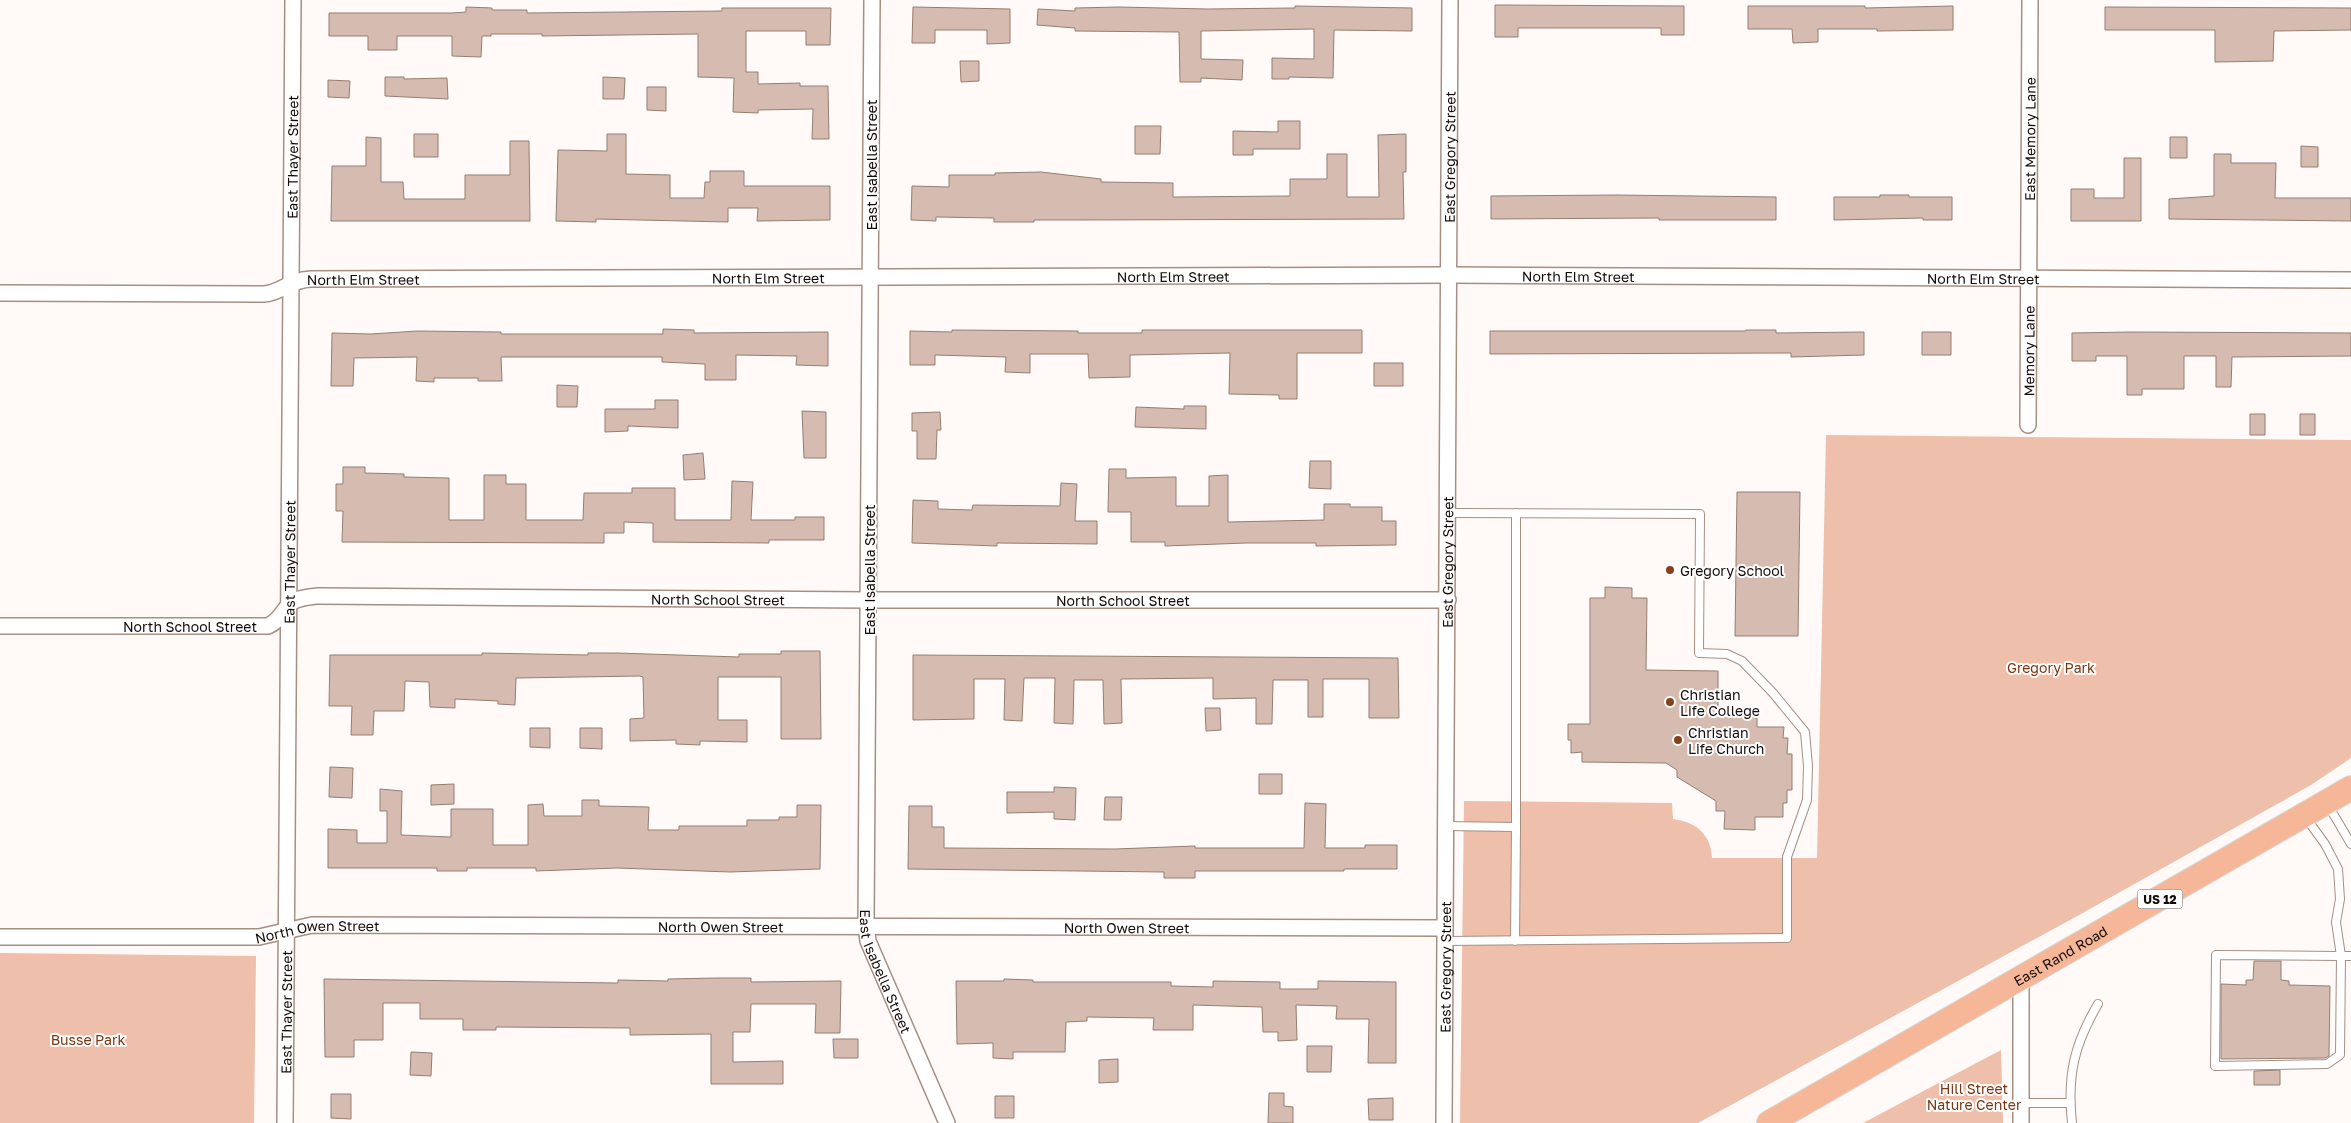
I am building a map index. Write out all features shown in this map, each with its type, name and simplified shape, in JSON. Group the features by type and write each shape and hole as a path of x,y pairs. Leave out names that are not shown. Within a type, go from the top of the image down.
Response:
{"main road":[{"name":"East Rand Road","path":"1769,1123 2351,788"}],"street":[{"name":"East Thayer Street","path":"285,1123 293,0"},
{"name":"East Isabella Street","path":"872,0 866,925 868,941 947,1123"},
{"name":"East Gregory Street","path":"1444,1123 1450,0"},
{"name":"East Memory Lane","path":"2028,277 2030,0"},
{"name":"North Elm Street","path":"0,293 264,294 276,292 292,282 311,279 1449,274 2351,280"},
{"name":"Memory Lane","path":"2028,277 2028,425"},
{"name":"North School Street","path":"0,626 268,626 280,618 289,604 302,598 318,596 869,600 1448,600"},
{"name":"North Owen Street","path":"0,937 259,938 312,925 866,925 1445,934"},
{"path":"2020,980 2021,1123"}],"lane":[{"path":"1445,934 1515,941 1787,938 1787,857 1806,805 1808,766 1805,732 1773,693 1736,657 1727,654 1699,653 1700,514 1448,513"},
{"path":"1515,941 1516,513"},
{"path":"2327,802 2351,844"},
{"path":"2304,816 2325,844 2338,868 2340,899 2336,922 2341,956 2340,1055 2327,1064 2215,1066 2216,955 2341,956 2351,956"},
{"path":"1446,826 1516,826"},
{"path":"2072,1123 2070,1104 2071,1071 2075,1052 2085,1026 2098,1004"},
{"path":"2020,1104 2070,1104"}],"green space":[{"name":"Gregory Park","path":"1826,435 2351,440 2351,758 2311,785 2079,915 1698,1123 1460,1123 1464,801 1672,803 1673,819 1689,823 1701,831 1709,842 1712,858 1817,858"},
{"name":"Busse Park","path":"0,953 256,956 254,1123 0,1123"},
{"name":"Hill Street Nature Center","path":"2001,1050 2003,1123 1863,1123"}],"building":[{"path":"1495,5 1684,6 1684,35 1661,35 1661,28 1518,28 1518,37 1495,37"},
{"path":"1295,6 1412,8 1412,31 1334,30 1333,78 1289,77 1289,79 1272,79 1272,58 1314,59 1314,29 1201,31 1201,59 1243,60 1242,80 1201,78 1201,82 1180,82 1179,32 1075,31 1075,28 1037,25 1038,9 1075,11 1075,8 1119,7 1207,9 1295,8"},
{"path":"1748,6 1865,6 1865,8 1953,6 1953,30 1877,31 1877,29 1818,29 1818,42 1793,43 1792,29 1748,29"},
{"path":"466,7 492,8 492,10 527,10 527,13 722,11 722,8 831,8 830,45 806,45 806,31 746,31 746,72 758,72 758,84 800,83 800,86 828,86 829,139 812,139 813,109 758,110 758,113 733,112 734,78 698,77 698,34 542,36 542,34 491,34 491,36 482,36 481,57 452,56 452,36 397,36 397,50 368,50 368,36 329,36 329,13 452,13 466,12"},
{"path":"913,7 1010,9 1010,43 987,44 987,30 935,30 935,43 912,43"},
{"path":"2105,7 2351,8 2351,30 2274,31 2273,61 2215,62 2215,30 2105,30"},
{"path":"960,61 979,61 979,81 961,82"},
{"path":"385,77 404,77 404,79 447,78 448,99 385,96"},
{"path":"603,77 625,78 624,99 603,99"},
{"path":"328,80 350,81 349,98 328,97"},
{"path":"647,87 666,87 666,111 647,110"},
{"path":"1278,121 1300,121 1300,149 1253,149 1253,155 1233,155 1233,131 1278,132"},
{"path":"1135,126 1161,126 1160,154 1135,154"},
{"path":"414,134 438,134 438,157 414,157"},
{"path":"607,134 626,134 626,174 670,175 670,198 704,198 705,182 710,182 710,171 744,171 744,186 830,186 830,220 757,221 758,208 728,208 728,222 596,219 596,222 556,221 558,150 607,151"},
{"path":"1406,134 1406,172 1403,172 1404,219 1034,220 1034,222 994,222 994,218 936,217 936,221 911,220 912,186 949,187 949,175 1041,172 1101,179 1101,182 1173,183 1173,197 1290,196 1290,179 1327,179 1327,154 1347,154 1347,197 1379,197 1378,135"},
{"path":"366,137 381,138 381,182 403,182 404,199 465,199 465,175 510,175 510,141 529,141 530,221 331,221 332,166 366,166"},
{"path":"2170,137 2187,137 2187,158 2170,158"},
{"path":"2301,146 2318,147 2318,167 2301,167"},
{"path":"2214,154 2231,154 2231,163 2276,163 2275,198 2351,198 2351,221 2169,219 2169,199 2214,196"},
{"path":"2124,158 2141,158 2141,221 2071,221 2071,189 2094,189 2094,198 2124,198"},
{"path":"1880,195 1952,197 1952,220 1923,220 1923,218 1834,220 1834,197 1880,197"},
{"path":"1491,196 1776,197 1776,220 1659,220 1659,218 1491,219"},
{"path":"663,329 694,330 694,333 828,332 828,366 796,365 797,356 736,355 736,380 705,380 705,364 662,362 662,357 501,357 502,381 478,381 478,378 434,378 434,382 416,381 417,357 354,358 353,386 331,386 332,333 371,334 417,331 501,332 501,334 663,334"},
{"path":"952,330 1142,333 1142,330 1362,330 1362,353 1297,353 1297,399 1279,399 1279,395 1229,394 1230,353 1130,355 1130,377 1089,378 1088,354 1030,354 1030,373 1005,372 1006,357 935,355 935,365 910,365 910,331 952,332"},
{"path":"1776,330 1776,333 1864,332 1864,355 1791,357 1791,353 1490,354 1490,331"},
{"path":"1922,332 1951,332 1951,355 1922,355"},
{"path":"2072,333 2351,333 2351,356 2232,357 2231,387 2216,387 2216,356 2184,356 2184,389 2142,389 2142,395 2127,395 2127,356 2096,356 2096,361 2072,361"},
{"path":"1374,363 1403,363 1403,386 1374,386"},
{"path":"557,385 578,386 577,407 557,407"},
{"path":"655,400 678,400 678,428 628,426 628,431 605,432 605,409 655,409"},
{"path":"1184,406 1206,406 1206,429 1135,427 1136,407 1184,409"},
{"path":"802,411 826,412 826,458 804,458"},
{"path":"940,412 941,430 937,430 936,459 917,459 917,431 912,431 912,413"},
{"path":"2250,414 2265,414 2265,435 2250,435"},
{"path":"2300,414 2315,414 2315,435 2300,435"},
{"path":"703,453 705,479 684,480 683,455"},
{"path":"1310,461 1331,461 1331,489 1309,488"},
{"path":"343,467 365,467 365,473 404,474 404,477 449,478 449,520 484,520 484,475 506,475 506,484 526,484 526,520 583,520 584,493 632,493 632,488 675,488 675,520 731,520 732,481 753,482 751,520 795,520 795,517 824,517 824,540 769,540 769,543 653,542 653,523 624,522 624,533 604,533 604,543 342,542 343,511 336,511 336,484 343,484"},
{"path":"1109,469 1126,469 1126,478 1176,477 1176,506 1209,506 1209,476 1228,475 1228,522 1324,520 1324,504 1350,504 1350,507 1382,507 1382,521 1396,521 1396,545 1316,546 1316,543 1246,543 1165,546 1165,542 1131,542 1131,512 1108,512"},
{"path":"1061,483 1077,484 1075,521 1097,521 1097,544 997,543 997,546 912,543 913,500 938,501 938,509 972,510 973,505 1060,506"},
{"path":"1737,492 1800,492 1798,636 1735,636"},
{"path":"1605,587 1632,588 1632,598 1647,598 1646,670 1718,671 1718,713 1757,714 1757,727 1784,727 1783,738 1788,738 1787,754 1792,754 1792,790 1787,790 1787,803 1783,803 1783,817 1755,817 1755,830 1724,829 1725,811 1716,811 1716,801 1677,777 1677,770 1666,763 1582,762 1582,752 1571,753 1571,740 1568,740 1568,724 1590,724 1590,598 1605,598"},
{"path":"781,651 820,651 821,739 781,739 781,677 718,677 718,720 747,720 747,742 700,741 700,745 676,744 676,740 630,741 630,719 644,718 643,677 640,676 516,678 515,705 498,704 498,701 455,699 455,708 430,707 429,682 405,681 404,711 374,711 373,735 351,735 352,706 329,706 330,655 482,655 482,653 588,655 588,653 617,653 739,657 739,654 781,654"},
{"path":"913,655 1398,658 1399,718 1369,718 1369,679 1323,679 1323,717 1308,717 1308,680 1273,680 1272,724 1256,724 1256,698 1213,699 1213,678 1121,679 1122,723 1104,724 1103,680 1074,680 1073,724 1054,723 1055,678 1024,678 1022,721 1004,720 1005,679 974,679 974,719 913,720"},
{"path":"1205,708 1220,708 1221,730 1206,731"},
{"path":"530,728 550,728 550,748 530,747"},
{"path":"580,728 602,728 602,749 580,748"},
{"path":"330,767 353,768 352,798 329,797"},
{"path":"1259,774 1282,774 1282,794 1259,794"},
{"path":"454,784 454,804 431,805 431,785"},
{"path":"1054,787 1076,788 1075,820 1054,819 1054,812 1007,813 1007,792 1054,792"},
{"path":"380,789 402,791 401,835 451,837 451,809 493,809 493,845 528,845 528,805 543,804 544,816 582,816 582,800 599,800 599,806 649,807 648,830 679,830 679,826 747,826 747,820 779,820 779,817 797,817 797,805 821,805 820,869 730,872 617,868 536,871 536,868 467,868 467,871 437,871 437,868 328,868 328,829 357,830 357,843 387,843 387,811 380,811"},
{"path":"1105,797 1122,797 1121,820 1104,820"},
{"path":"1305,803 1326,804 1325,848 1365,848 1365,845 1397,845 1397,869 1195,871 1195,878 1164,878 1164,872 908,869 909,806 932,806 932,827 944,827 944,848 1115,849 1195,846 1195,848 1304,848"},
{"path":"2254,961 2281,961 2281,980 2289,981 2289,985 2330,986 2329,1056 2325,1058 2221,1059 2221,984 2246,985 2246,980 2253,980"},
{"path":"751,978 751,982 841,981 840,1033 815,1033 816,1004 751,1004 750,1032 733,1032 733,1062 783,1061 783,1084 711,1084 711,1034 630,1035 630,1028 496,1027 496,1030 463,1030 463,1019 420,1019 420,1003 383,1003 383,1040 354,1040 354,1057 325,1057 324,979 618,983 618,980 668,981 668,979"},
{"path":"1004,979 1033,980 1033,982 1171,982 1171,986 1213,987 1213,981 1280,982 1280,989 1318,989 1318,981 1396,982 1396,1063 1368,1063 1369,1019 1336,1019 1337,1006 1296,1005 1297,1040 1278,1041 1278,1032 1263,1032 1262,1007 1193,1005 1193,1030 1153,1030 1154,1018 1087,1017 1087,1021 1066,1022 1065,1052 1013,1052 1013,1059 993,1058 993,1043 957,1044 956,981 1004,981"},
{"path":"833,1039 858,1039 858,1058 834,1058"},
{"path":"1307,1046 1332,1046 1331,1072 1307,1072"},
{"path":"411,1052 432,1053 431,1076 410,1075"},
{"path":"1118,1059 1118,1082 1099,1083 1099,1060"},
{"path":"2280,1070 2280,1085 2254,1085 2254,1071"},
{"path":"1269,1093 1284,1093 1284,1106 1293,1107 1293,1123 1268,1123"},
{"path":"331,1094 351,1094 351,1119 331,1118"},
{"path":"995,1096 1014,1096 1014,1118 995,1118"},
{"path":"1393,1098 1393,1120 1369,1120 1368,1099"}],"place":[{"name":"Gregory School","path":"1670,570"},
{"name":"Christian Life College","path":"1670,702"},
{"name":"Christian Life Church","path":"1678,740"}]}
